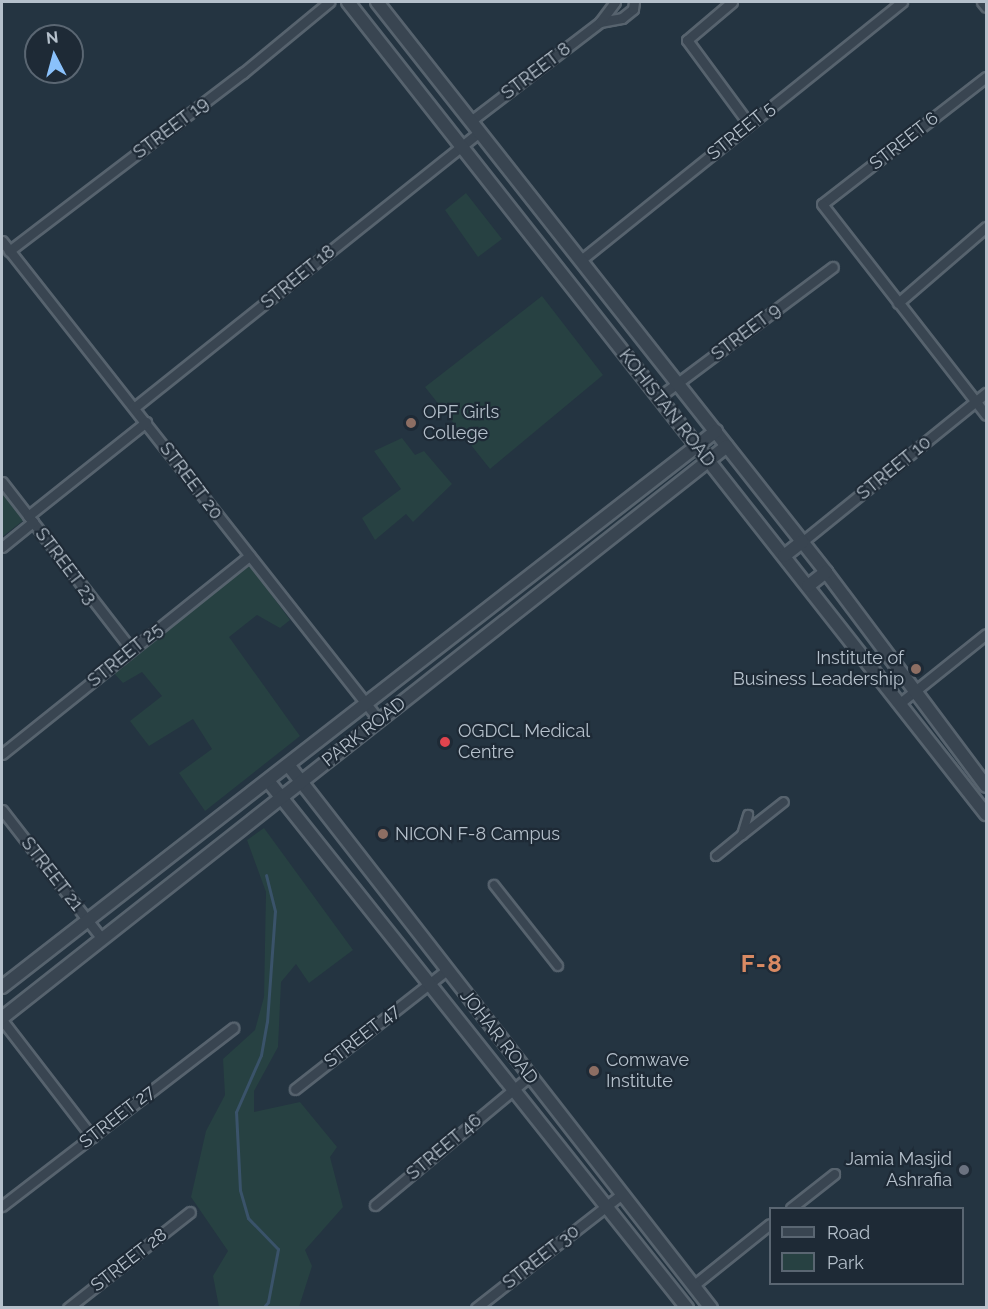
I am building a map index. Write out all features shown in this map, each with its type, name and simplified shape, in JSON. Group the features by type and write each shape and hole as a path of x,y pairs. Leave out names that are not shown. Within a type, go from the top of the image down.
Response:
{"street":[{"name":"STREET 19","path":"9,251 243,73 328,2"},
{"name":"KOHISTAN ROAD","path":"348,2 987,814"},
{"name":"KOHISTAN ROAD","path":"377,2 826,572 913,692 987,786"},
{"name":"STREET 8","path":"472,120 600,21 615,2"},
{"name":"STREET 8","path":"600,21 622,18 633,9 634,2"},
{"path":"732,2 687,40 749,124"},
{"name":"STREET 5","path":"581,260 902,2"},
{"path":"982,2 987,6"},
{"name":"STREET 6","path":"898,303 822,204 987,77"},
{"name":"STREET 18","path":"135,407 480,132"},
{"path":"987,227 898,303 987,414"},
{"name":"STREET 20","path":"2,241 135,407 379,720"},
{"name":"STREET 9","path":"659,397 833,267"},
{"name":"STREET 10","path":"802,542 987,393"},
{"path":"2,547 31,519 146,422"},
{"name":"PARK ROAD","path":"2,987 87,918 269,782 716,431"},
{"name":"PARK ROAD","path":"2,1019 727,447"},
{"name":"STREET 23","path":"2,482 131,650"},
{"path":"784,556 802,542"},
{"name":"STREET 25","path":"2,754 249,556"},
{"path":"808,586 826,572"},
{"path":"900,703 987,634"},
{"name":"JOHAR ROAD","path":"289,766 711,1308"},
{"name":"JOHAR ROAD","path":"269,782 687,1308"},
{"path":"716,856 784,802"},
{"name":"STREET 21","path":"2,810 102,939"},
{"path":"742,835 748,815"},
{"path":"494,885 558,966"},
{"name":"STREET 47","path":"295,1089 447,970"},
{"path":"2,1019 92,1137"},
{"name":"STREET 27","path":"2,1206 233,1028"},
{"name":"STREET 46","path":"375,1205 530,1076"},
{"path":"793,1207 834,1174"},
{"name":"STREET 30","path":"476,1308 622,1194"},
{"name":"STREET 28","path":"68,1308 190,1212"},
{"path":"694,1286 769,1226"}],"green space":[{"path":"466,193 502,239 478,257 445,210"},
{"path":"542,296 603,375 490,469 425,387"},
{"path":"402,438 415,455 424,451 452,484 413,522 406,514 375,540 362,518 401,489 374,451"},
{"path":"2,491 25,519 2,537"},
{"path":"249,564 290,620 280,628 257,615 229,637 300,736 205,811 179,773 212,749 193,719 149,746 130,721 162,696 142,672 123,683 111,670"},
{"path":"264,828 353,950 309,983 296,964 281,982 278,1047 254,1091 254,1112 300,1102 337,1147 330,1157 343,1207 305,1250 312,1266 299,1307 219,1307 213,1276 228,1251 191,1197 206,1131 225,1095 223,1059 255,1030 264,997 266,892 247,840"}],"waterway":[{"path":"263,1308 268,1302 278,1249 248,1218 240,1190 236,1112 261,1055 267,1022 275,911 266,875"}],"place":[{"name":"OPF Girls College","path":"411,423"},
{"name":"Institute of Business Leadership","path":"916,669"},
{"name":"OGDCL Medical Centre","path":"445,742"},
{"name":"NICON F-8 Campus","path":"383,834"},
{"name":"Comwave Institute","path":"594,1071"},
{"name":"Jamia Masjid Ashrafia","path":"964,1170"}],"district":[{"name":"F-8","path":"762,964"}]}
